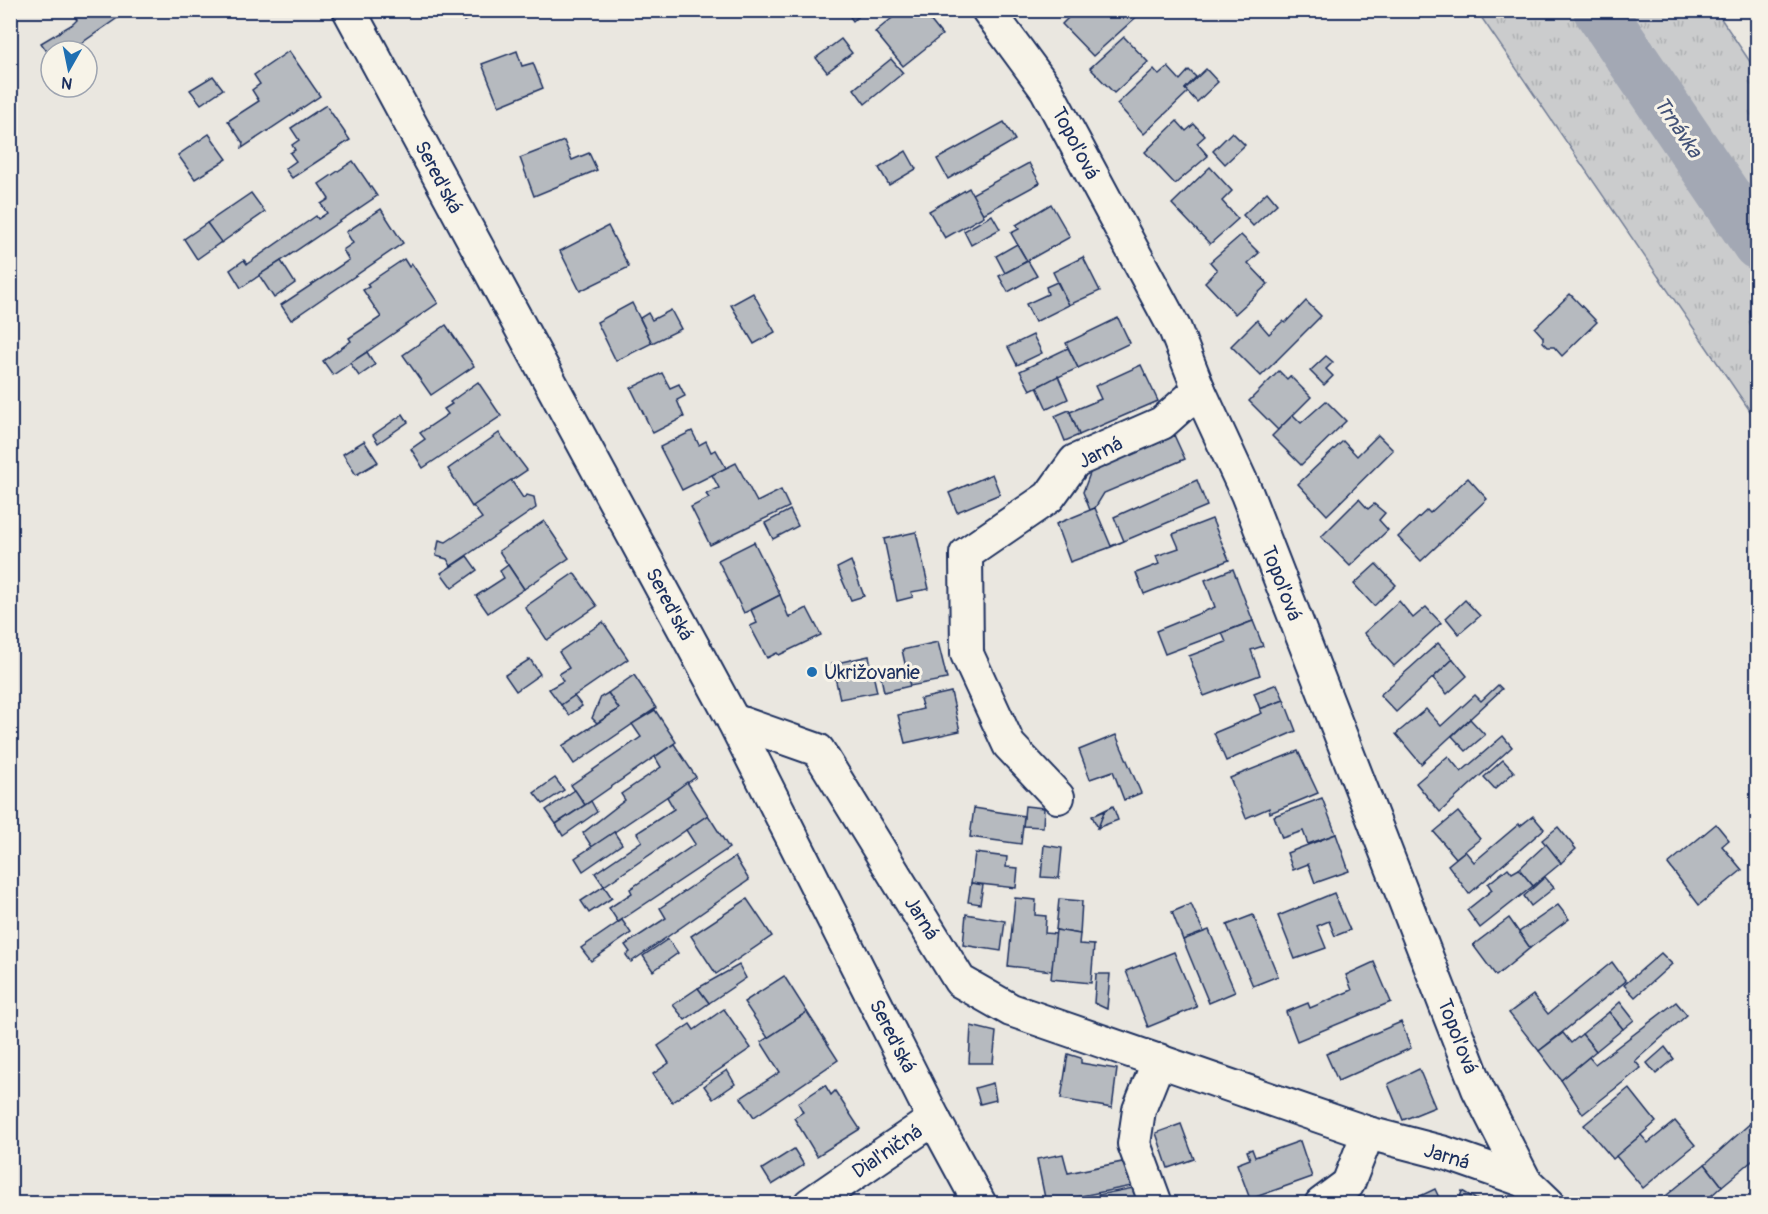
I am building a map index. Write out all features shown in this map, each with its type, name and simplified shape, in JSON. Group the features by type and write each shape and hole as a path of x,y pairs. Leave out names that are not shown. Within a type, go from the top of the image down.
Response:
{"street":[{"name":"Sereďská","path":"349,10 733,720 934,1119 980,1203"},
{"name":"Topoľová","path":"988,10 1046,88 1175,329 1199,390 1247,494 1478,1089 1525,1181"},
{"name":"Jarná","path":"1058,797 1009,745 967,654 966,554 1049,498 1075,461 1162,423 1199,390"},
{"name":"Jarná","path":"733,720 818,750 960,981 1011,1010 1368,1133 1444,1154 1525,1181"},
{"path":"1156,1203 1134,1144 1139,1110 1159,1060"},
{"name":"Diaľničná","path":"810,1203 934,1119"},
{"path":"1321,1203 1348,1184 1368,1133"},
{"path":"1525,1181 1549,1203"}],"green space":[{"path":"1477,11 1716,11 1757,72 1757,421"}],"building":[{"path":"77,10 129,10 87,39 48,39 73,24 77,20 73,14"},
{"path":"460,10 490,10 464,21"},
{"path":"845,10 865,10 853,21"},
{"path":"902,10 922,10 942,35 903,66 875,32"},
{"path":"1076,10 1144,10 1093,56 1062,24"},
{"path":"1124,37 1148,62 1114,93 1090,68"},
{"path":"841,39 852,53 827,72 816,58"},
{"path":"289,51 320,96 242,148 243,143 228,121 259,101 252,90 260,84 254,75"},
{"path":"517,51 522,66 533,63 543,88 499,106 482,64"},
{"path":"891,59 903,73 865,104 854,89"},
{"path":"1168,67 1180,80 1189,70 1196,77 1185,89 1188,92 1144,134 1117,104 1154,69 1159,75"},
{"path":"1206,69 1218,82 1197,102 1185,89"},
{"path":"213,76 223,89 201,104 190,90"},
{"path":"326,105 350,140 292,178 285,169 296,161 290,153 295,150 292,145 299,140 291,128"},
{"path":"1177,121 1186,131 1194,124 1205,136 1197,143 1208,156 1175,184 1145,152"},
{"path":"1004,122 1015,140 948,179 937,159"},
{"path":"1232,132 1245,145 1225,164 1213,151"},
{"path":"209,134 227,159 195,179 178,155"},
{"path":"564,141 572,160 589,153 597,170 534,196 520,158"},
{"path":"906,151 916,169 889,185 879,168"},
{"path":"353,161 377,196 241,288 230,270 244,260 247,264 316,216 318,219 327,213 321,204 329,199 319,184"},
{"path":"1029,163 1040,183 983,214 972,194"},
{"path":"1210,167 1232,191 1222,201 1238,219 1210,244 1172,204"},
{"path":"969,188 984,216 945,238 929,211"},
{"path":"1267,192 1277,204 1253,226 1243,215"},
{"path":"251,193 265,212 221,243 207,223"},
{"path":"1051,204 1070,237 1027,261 1011,233 1019,229 1016,225"},
{"path":"381,209 403,243 291,320 281,305 349,260 343,250 353,243 346,232"},
{"path":"992,215 1000,229 971,245 964,231"},
{"path":"207,223 221,242 197,259 184,239"},
{"path":"608,226 629,267 580,291 560,251"},
{"path":"1241,235 1259,253 1248,263 1268,284 1235,314 1205,282 1217,270 1210,262"},
{"path":"1017,244 1027,261 1005,273 996,256"},
{"path":"1083,257 1100,291 1069,305 1053,272"},
{"path":"404,259 409,267 412,264 438,303 333,375 323,361 351,341 349,338 381,317 363,290 369,287 367,284"},
{"path":"281,261 295,283 274,298 259,275"},
{"path":"1028,261 1037,276 1008,292 999,276"},
{"path":"1057,282 1069,305 1035,322 1026,304 1048,294 1046,287"},
{"path":"753,293 775,332 754,344 731,305"},
{"path":"1570,294 1597,322 1562,356 1554,347 1548,347 1543,342 1543,337 1535,328"},
{"path":"1306,301 1321,316 1261,376 1231,346 1257,320 1269,334 1283,321 1285,323"},
{"path":"632,303 652,343 616,361 597,322"},
{"path":"671,310 681,329 652,343 640,318 648,313 652,320"},
{"path":"1118,318 1130,343 1078,368 1066,343"},
{"path":"446,325 474,366 431,395 403,355"},
{"path":"1033,335 1042,353 1017,365 1008,347"},
{"path":"1068,348 1078,368 1030,390 1020,371"},
{"path":"367,352 375,365 359,376 350,363"},
{"path":"1326,356 1333,362 1326,369 1333,376 1324,385 1310,371"},
{"path":"1141,365 1158,401 1079,435 1070,412 1101,399 1095,386"},
{"path":"1279,371 1287,379 1290,376 1311,397 1278,430 1249,401"},
{"path":"662,373 670,388 679,384 685,396 677,400 684,417 653,433 631,388"},
{"path":"1058,376 1068,399 1047,409 1037,387"},
{"path":"478,382 501,416 423,468 411,449 425,439 420,433 448,414 444,409 452,404 450,402"},
{"path":"1326,401 1346,421 1301,465 1272,436 1293,415 1301,423"},
{"path":"1069,410 1079,435 1065,441 1055,416"},
{"path":"403,414 408,422 378,443 373,435"},
{"path":"692,431 699,445 706,441 711,452 716,450 726,468 682,490 660,447"},
{"path":"499,433 527,470 472,507 448,469"},
{"path":"1174,435 1185,459 1104,493 1095,508 1090,510 1083,492 1092,468"},
{"path":"1378,435 1393,450 1327,515 1298,484 1343,441 1357,456"},
{"path":"364,441 378,462 356,475 343,454"},
{"path":"736,463 757,502 781,490 789,507 710,545 691,507 709,498 706,494 719,488 712,475"},
{"path":"992,474 1000,494 957,512 949,493"},
{"path":"1468,478 1487,499 1421,561 1398,537 1427,510 1430,513"},
{"path":"511,480 523,498 527,495 534,497 536,508 451,566 447,559 436,556 439,540 446,542 482,518 473,506"},
{"path":"1197,480 1207,506 1124,541 1114,517"},
{"path":"1359,499 1368,509 1374,504 1385,513 1379,520 1388,530 1350,566 1321,537"},
{"path":"1095,508 1111,546 1124,541 1070,562 1056,524"},
{"path":"790,510 798,526 773,539 765,523"},
{"path":"1212,519 1229,560 1144,594 1136,573 1159,564 1156,556 1179,548 1173,534"},
{"path":"544,521 569,558 524,589 499,551"},
{"path":"916,532 929,589 911,592 913,597 897,601 884,539"},
{"path":"754,542 780,595 744,613 718,560"},
{"path":"467,556 477,570 452,588 441,573"},
{"path":"851,561 864,596 851,600 837,568"},
{"path":"1376,564 1396,585 1374,606 1354,584"},
{"path":"508,565 524,589 488,613 476,596 504,578 500,571"},
{"path":"1233,569 1253,621 1165,654 1156,631 1215,607 1205,580"},
{"path":"574,573 597,606 547,640 525,607"},
{"path":"780,595 789,618 807,608 821,635 779,655 777,653 767,658 750,626 757,623 751,610"},
{"path":"1465,600 1480,616 1459,634 1446,618"},
{"path":"1399,601 1413,618 1426,607 1441,623 1394,666 1364,633"},
{"path":"1253,621 1263,646 1251,650 1260,675 1204,696 1189,656 1226,642 1222,633"},
{"path":"603,622 628,659 561,705 549,689 563,681 559,674 569,668 559,652"},
{"path":"938,642 947,679 910,686 902,650"},
{"path":"1438,643 1453,659 1396,712 1380,695"},
{"path":"869,656 877,692 840,699 832,664"},
{"path":"530,659 540,674 516,691 505,675"},
{"path":"1453,659 1467,676 1447,694 1433,678"},
{"path":"905,667 910,686 884,692 880,672"},
{"path":"634,675 656,708 574,764 562,746 619,709 608,693"},
{"path":"1277,684 1284,700 1260,709 1254,693"},
{"path":"1498,685 1502,689 1421,764 1396,734 1426,709 1441,726 1475,695 1481,701"},
{"path":"951,692 960,731 905,743 898,715 923,709 920,699"},
{"path":"608,693 619,709 597,723 592,718 601,697"},
{"path":"574,696 582,706 569,715 561,705"},
{"path":"1284,700 1296,731 1226,761 1214,733 1262,713 1260,709"},
{"path":"655,710 676,742 585,805 571,785 641,737 632,724"},
{"path":"1470,719 1485,735 1466,751 1452,736"},
{"path":"1116,735 1141,793 1124,800 1113,771 1090,779 1079,750"},
{"path":"1503,736 1512,747 1440,812 1416,783 1448,756 1461,772"},
{"path":"674,744 696,777 592,847 583,833 625,800 621,794 661,767 655,757"},
{"path":"1298,751 1318,793 1270,813 1269,808 1246,818 1230,778"},
{"path":"1503,760 1514,772 1495,789 1484,777"},
{"path":"555,778 564,790 543,804 534,793"},
{"path":"687,782 708,815 604,886 595,873 642,841 637,833 674,809 667,797"},
{"path":"575,790 585,805 556,824 546,810"},
{"path":"1322,798 1336,834 1308,844 1303,831 1282,838 1274,816"},
{"path":"591,801 597,812 563,836 556,824"},
{"path":"1025,806 1044,808 1043,827 1023,826"},
{"path":"1113,806 1118,820 1097,828 1104,812 1101,812"},
{"path":"974,808 1024,816 1021,844 970,837"},
{"path":"1104,812 1098,828 1092,816"},
{"path":"1458,812 1480,839 1456,858 1434,832"},
{"path":"708,815 729,848 618,922 609,908 632,893 630,889 695,844 686,830"},
{"path":"1533,816 1544,829 1469,894 1448,865 1465,851 1474,862 1519,824 1520,826"},
{"path":"1716,824 1729,840 1722,846 1742,870 1699,905 1668,864"},
{"path":"1558,827 1576,849 1561,863 1542,840"},
{"path":"614,832 622,844 583,871 575,858"},
{"path":"1336,834 1349,871 1315,883 1308,864 1293,870 1287,853"},
{"path":"1546,844 1561,863 1533,886 1519,869"},
{"path":"1044,845 1062,848 1059,878 1041,877"},
{"path":"975,853 1007,857 1006,867 1018,868 1016,888 971,883"},
{"path":"735,857 749,880 631,962 626,955 630,952 625,945 666,918 660,908"},
{"path":"1508,868 1512,873 1519,869 1533,886 1480,928 1467,910 1492,890 1488,884"},
{"path":"1545,877 1554,888 1531,906 1524,896"},
{"path":"971,883 983,885 980,904 968,902"},
{"path":"604,886 612,898 589,913 581,901"},
{"path":"1334,893 1350,930 1335,936 1329,921 1317,926 1326,948 1295,959 1278,916"},
{"path":"1015,898 1036,900 1035,915 1046,916 1045,933 1056,934 1052,971 1008,966"},
{"path":"747,899 772,936 716,974 691,936"},
{"path":"1059,899 1082,901 1080,934 1056,930"},
{"path":"1191,904 1204,933 1183,940 1172,912"},
{"path":"1558,905 1569,919 1530,948 1519,932"},
{"path":"966,914 1005,921 1001,951 963,945"},
{"path":"1253,915 1278,976 1253,986 1227,925"},
{"path":"1509,918 1530,948 1496,976 1473,945"},
{"path":"622,920 631,933 591,961 581,948"},
{"path":"1056,930 1080,934 1079,944 1094,945 1091,983 1051,979"},
{"path":"1209,930 1235,992 1209,1003 1183,940"},
{"path":"668,939 678,953 653,971 643,956"},
{"path":"1174,952 1197,1007 1148,1027 1126,971"},
{"path":"1661,953 1672,964 1635,997 1624,985"},
{"path":"1374,962 1391,1002 1297,1041 1286,1012 1308,1003 1310,1008 1352,990 1346,975"},
{"path":"1612,962 1626,981 1539,1051 1509,1013 1533,995 1548,1014"},
{"path":"739,965 746,978 709,1003 698,988"},
{"path":"1096,974 1110,974 1107,1009 1094,1003"},
{"path":"784,976 807,1012 768,1038 744,1002"},
{"path":"698,988 709,1003 685,1020 673,1005"},
{"path":"1620,1002 1634,1020 1623,1029 1609,1012"},
{"path":"1676,1002 1687,1015 1635,1061 1641,1068 1583,1114 1561,1080 1589,1057 1595,1064"},
{"path":"724,1009 751,1048 672,1102 653,1074 669,1063 658,1046 690,1024 694,1030"},
{"path":"807,1012 838,1060 754,1117 741,1098 780,1072 761,1042"},
{"path":"1609,1012 1623,1029 1596,1051 1582,1034"},
{"path":"1401,1022 1411,1048 1338,1081 1326,1054"},
{"path":"971,1026 996,1032 993,1063 969,1063"},
{"path":"1563,1033 1571,1043 1582,1034 1596,1051 1561,1080 1539,1051"},
{"path":"1665,1047 1674,1059 1656,1074 1647,1063"},
{"path":"1068,1054 1081,1058 1081,1063 1117,1069 1112,1108 1061,1099"},
{"path":"1419,1069 1435,1107 1403,1120 1388,1084"},
{"path":"727,1070 735,1084 713,1099 704,1086"},
{"path":"993,1083 996,1100 980,1104 975,1088"},
{"path":"825,1085 831,1095 835,1091 860,1129 817,1156 794,1118 803,1112 798,1103"},
{"path":"1629,1088 1656,1122 1613,1159 1584,1125"},
{"path":"1755,1119 1758,1122 1758,1156 1722,1186 1705,1164"},
{"path":"1675,1121 1695,1145 1643,1188 1616,1156 1641,1135 1648,1143"},
{"path":"1181,1124 1194,1159 1168,1168 1156,1133"},
{"path":"1300,1141 1312,1177 1250,1199 1237,1164 1250,1159 1247,1151 1252,1149 1255,1157"},
{"path":"794,1149 804,1165 772,1185 762,1169"},
{"path":"1063,1154 1068,1173 1132,1160 1137,1185 1046,1203 1037,1159"},
{"path":"1705,1164 1722,1186 1702,1204 1656,1204"},
{"path":"1138,1187 1143,1204 1100,1204 1098,1195"},
{"path":"1435,1189 1442,1204 1424,1204 1420,1196"},
{"path":"1462,1191 1479,1201 1477,1204 1458,1204"}],"waterway":[{"name":"Trnávka","path":"1599,10 1758,244"}],"place":[{"name":"Ukrižovanie","path":"812,672"}]}
